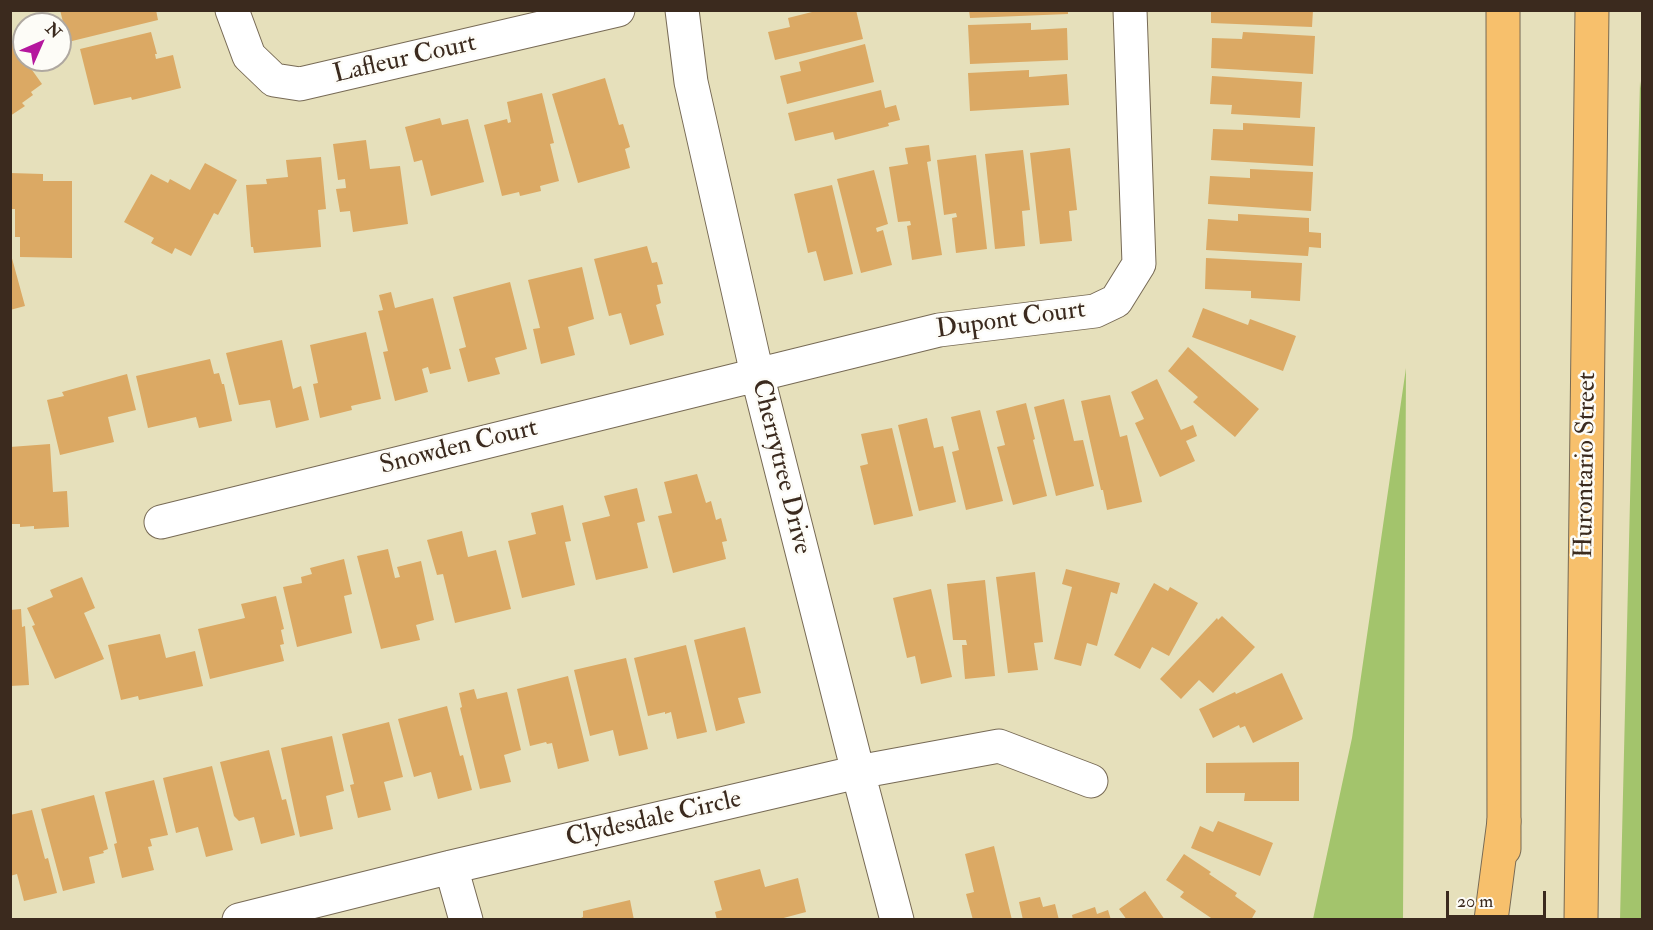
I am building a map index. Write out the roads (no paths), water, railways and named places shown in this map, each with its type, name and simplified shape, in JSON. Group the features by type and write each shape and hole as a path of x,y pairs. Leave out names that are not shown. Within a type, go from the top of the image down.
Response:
{"main road":[{"path":"1503,10 1504,920"},
{"name":"Hurontario Street","path":"1581,920 1593,10"},
{"path":"1491,920 1504,821"}],"street":[{"name":"Lafleur Court","path":"232,10 249,56 274,81 300,84 618,10"},
{"name":"Cherrytree Drive","path":"682,10 691,82 757,374 897,920"},
{"name":"Dupont Court","path":"757,374 939,330 1095,311 1116,301 1139,264 1130,10"},
{"name":"Snowden Court","path":"161,522 757,374"},
{"name":"Clydesdale Circle","path":"238,920 451,867 858,772 999,746 1091,781"},
{"path":"451,867 466,920"}]}
